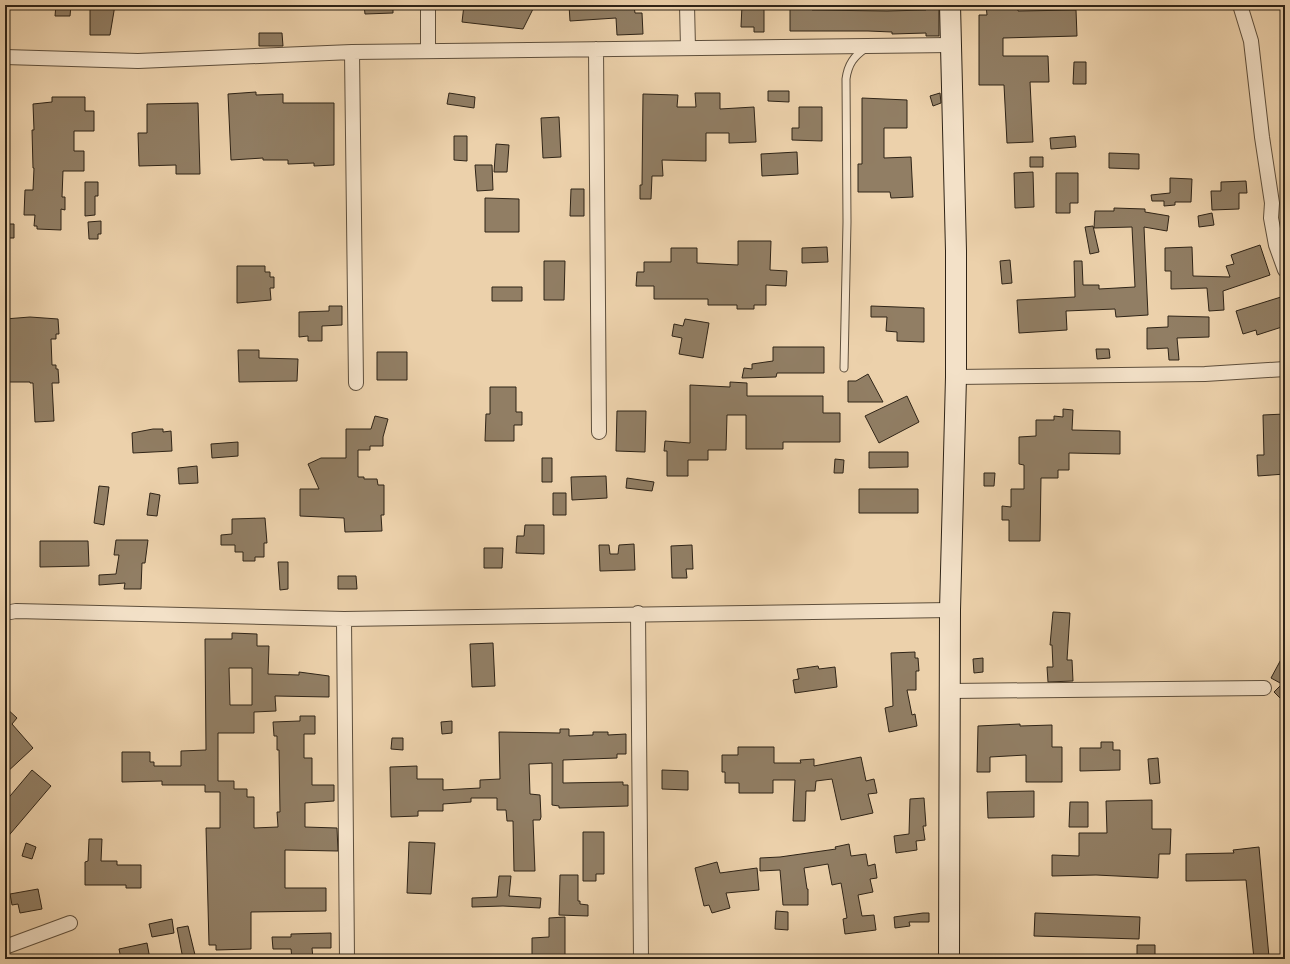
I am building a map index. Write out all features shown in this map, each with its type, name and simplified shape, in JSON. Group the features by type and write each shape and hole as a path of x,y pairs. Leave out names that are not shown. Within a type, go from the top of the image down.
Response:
{"street":[{"path":"428,5 428,51"},
{"path":"688,5 688,48"},
{"path":"949,959 951,691 950,610 956,377 956,251 950,5"},
{"path":"1240,5 1251,40 1262,137 1272,203 1271,218 1276,245 1285,270"},
{"path":"5,58 138,61 352,52 951,45"},
{"path":"596,49 599,432"},
{"path":"352,52 356,383"},
{"path":"956,377 1205,374 1285,369"},
{"path":"5,613 16,611 344,619 638,613 950,610"},
{"path":"638,613 641,959"},
{"path":"344,619 347,959"},
{"path":"951,691 1264,688"},
{"path":"5,947 70,923"}],"lane":[{"path":"844,368 847,222 846,79 851,61 868,46"}],"building":[{"path":"56,5 71,5 70,16 55,16"},
{"path":"94,5 115,5 110,35 90,35 90,7 94,7"},
{"path":"364,5 393,5 393,13 365,14"},
{"path":"464,5 535,5 523,29 462,22"},
{"path":"569,5 634,6 635,13 642,13 643,34 617,35 616,18 570,21"},
{"path":"742,5 764,5 764,32 754,32 754,27 741,27"},
{"path":"790,5 812,5 812,10 887,11 926,10 926,6 939,6 939,36 926,36 926,33 892,34 892,32 868,31 790,31"},
{"path":"986,5 1018,5 1018,11 1076,10 1077,36 1003,38 1003,56 1048,56 1049,82 1030,82 1033,142 1007,143 1004,85 979,85 979,15 987,15"},
{"path":"259,33 282,33 283,46 259,46"},
{"path":"1074,62 1086,62 1086,84 1073,84"},
{"path":"768,91 789,91 789,102 768,101"},
{"path":"256,92 256,95 283,94 283,103 334,103 334,165 314,166 314,163 288,164 288,160 263,160 263,158 231,160 228,94"},
{"path":"449,93 475,97 474,108 447,104"},
{"path":"695,93 720,93 720,109 754,107 756,142 729,143 729,133 706,133 706,161 662,160 663,176 652,176 651,199 640,199 640,185 642,185 643,94 678,95 677,107 696,107"},
{"path":"940,93 941,103 933,106 930,96"},
{"path":"52,97 85,97 85,111 94,111 94,131 74,131 74,151 84,151 84,171 63,171 62,197 65,197 65,210 61,209 61,230 37,229 37,226 34,226 35,215 24,215 25,190 33,190 33,104 52,102"},
{"path":"862,98 907,100 907,128 884,128 884,158 911,157 913,197 891,198 890,192 858,192 858,164 862,164"},
{"path":"198,103 200,174 176,174 176,165 139,166 138,133 147,133 147,104"},
{"path":"799,107 822,107 822,141 792,140 792,128 799,128"},
{"path":"559,117 561,157 543,158 541,118"},
{"path":"454,136 467,136 467,161 454,160"},
{"path":"1075,136 1076,147 1051,149 1050,138"},
{"path":"496,144 509,145 507,172 494,172"},
{"path":"797,152 798,174 762,176 761,154"},
{"path":"1109,153 1139,154 1139,169 1109,168"},
{"path":"1030,157 1043,157 1043,167 1030,167"},
{"path":"475,165 492,165 493,190 477,191"},
{"path":"1033,172 1034,207 1015,208 1014,173"},
{"path":"1056,173 1078,173 1078,203 1070,203 1070,213 1056,213"},
{"path":"1170,178 1192,179 1191,202 1175,202 1175,205 1164,206 1164,201 1152,201 1151,195 1170,193"},
{"path":"1246,181 1247,193 1239,193 1239,209 1212,210 1211,191 1221,191 1221,182"},
{"path":"85,182 98,182 98,196 95,196 95,215 85,216"},
{"path":"571,189 584,189 584,216 570,216"},
{"path":"485,198 519,199 519,232 485,232"},
{"path":"1114,208 1145,209 1145,212 1169,216 1167,231 1144,227 1148,315 1116,317 1115,309 1066,311 1067,330 1019,333 1017,300 1075,297 1074,261 1082,261 1083,285 1099,285 1099,289 1135,287 1132,227 1094,228 1095,211 1114,211"},
{"path":"1212,213 1214,225 1199,227 1198,216"},
{"path":"101,221 101,234 98,234 98,239 89,239 88,222"},
{"path":"5,224 14,224 14,238 5,238"},
{"path":"1093,226 1099,252 1090,254 1085,227"},
{"path":"738,241 771,241 770,270 787,271 786,286 766,285 766,305 754,305 754,309 737,309 737,305 708,305 708,299 654,299 654,286 636,286 637,272 644,272 644,262 671,262 671,248 697,248 697,263 738,265"},
{"path":"1260,245 1270,275 1223,291 1224,310 1209,311 1207,288 1171,289 1171,271 1165,271 1165,248 1192,247 1193,276 1230,277 1226,266 1234,264 1231,255"},
{"path":"827,247 828,262 802,263 802,248"},
{"path":"1010,260 1012,283 1002,284 1000,261"},
{"path":"544,261 565,261 564,300 544,300"},
{"path":"237,266 265,266 265,272 270,272 270,277 274,277 274,288 270,288 271,300 237,303"},
{"path":"492,287 522,287 522,301 492,301"},
{"path":"1281,297 1285,310 1285,326 1257,335 1256,330 1243,334 1236,311"},
{"path":"329,306 342,306 342,325 322,326 322,341 308,341 308,336 299,337 299,312 329,311"},
{"path":"871,306 924,308 924,342 897,341 897,332 886,331 887,317 871,317"},
{"path":"1168,316 1209,317 1209,337 1177,338 1179,360 1169,360 1168,348 1147,349 1147,328 1168,327"},
{"path":"30,317 58,319 59,334 56,334 56,339 51,339 52,365 56,365 56,369 58,369 59,383 52,383 54,421 35,422 33,383 5,382 5,319"},
{"path":"685,319 709,323 703,358 679,354 682,338 672,336 674,324 683,326"},
{"path":"773,347 824,347 824,373 777,373 776,377 742,378 744,368 752,369 752,364 773,361"},
{"path":"1096,349 1109,349 1110,358 1097,359"},
{"path":"238,350 259,350 259,358 298,359 297,381 239,382"},
{"path":"377,352 407,352 407,380 377,380"},
{"path":"868,374 883,402 848,402 848,381 856,381"},
{"path":"730,382 747,383 747,396 823,396 823,413 840,413 840,442 783,442 783,449 746,449 746,415 727,415 726,450 708,450 708,460 688,460 688,476 667,476 667,451 664,451 665,441 690,443 690,385 730,387"},
{"path":"490,387 516,387 516,412 522,412 522,425 514,425 514,441 485,441 486,414 490,414"},
{"path":"907,396 919,422 879,443 865,416"},
{"path":"1063,409 1073,410 1072,430 1120,431 1120,454 1069,453 1069,470 1058,470 1058,478 1041,478 1040,541 1009,541 1009,520 1002,520 1002,506 1011,507 1011,489 1024,489 1024,465 1019,464 1019,437 1036,436 1036,420 1054,420 1054,416 1063,417"},
{"path":"617,411 646,411 645,452 616,451"},
{"path":"1285,414 1285,474 1258,476 1257,455 1264,455 1263,415"},
{"path":"375,416 388,419 383,437 383,446 370,446 370,450 358,450 358,477 364,477 364,479 377,479 378,485 384,485 384,515 381,515 382,531 345,532 344,518 300,516 300,489 319,489 308,464 321,458 346,458 346,429 371,429"},
{"path":"153,429 163,429 163,432 171,431 172,451 133,453 132,433"},
{"path":"238,442 238,456 212,458 211,444"},
{"path":"869,452 908,452 908,467 869,468"},
{"path":"542,458 552,458 552,482 542,482"},
{"path":"835,459 844,460 843,473 834,473"},
{"path":"197,466 198,483 179,484 178,468"},
{"path":"984,473 995,473 994,486 984,486"},
{"path":"606,476 607,498 572,500 571,477"},
{"path":"627,478 654,482 652,491 626,488"},
{"path":"99,486 109,487 104,525 94,523"},
{"path":"859,489 918,489 918,513 859,513"},
{"path":"150,493 160,495 157,516 147,515"},
{"path":"553,493 566,493 566,515 553,515"},
{"path":"265,518 267,543 264,543 264,557 255,557 255,561 243,561 243,552 235,552 235,545 221,545 221,535 232,534 232,519"},
{"path":"525,525 544,525 544,554 516,553 517,536 524,536"},
{"path":"116,540 148,540 145,563 142,563 141,589 124,589 125,583 99,585 99,575 116,574 119,555 114,555"},
{"path":"40,541 88,541 89,566 40,567"},
{"path":"634,544 635,570 600,571 599,545 609,545 610,554 618,554 619,545"},
{"path":"692,545 693,569 686,569 687,578 672,578 671,546"},
{"path":"484,548 503,548 502,568 484,568"},
{"path":"278,562 288,562 288,589 280,590"},
{"path":"338,576 356,576 357,589 338,589"},
{"path":"1053,612 1070,613 1067,660 1072,660 1073,681 1048,682 1047,667 1053,667 1052,645 1050,645"},
{"path":"232,633 257,634 257,646 269,646 268,674 299,675 299,672 329,676 329,697 275,696 276,711 254,712 254,733 218,733 218,781 234,781 234,789 247,789 247,797 254,797 254,828 278,827 277,812 280,812 279,750 277,750 277,736 274,736 273,722 300,721 300,716 315,716 315,734 304,734 304,758 312,758 312,785 334,785 334,801 305,803 305,827 337,828 338,851 285,850 285,888 326,888 326,911 251,912 251,949 216,950 216,945 209,945 206,828 220,828 220,792 205,792 205,785 162,785 162,781 122,782 122,752 150,752 150,762 154,762 154,766 181,766 181,751 206,750 205,639 232,639","holes":["229,668 252,668 252,705 230,705"]},
{"path":"493,643 495,686 472,687 470,644"},
{"path":"915,652 915,658 918,658 919,671 916,671 916,690 907,690 912,715 915,714 917,726 889,732 885,708 893,706 891,653"},
{"path":"1285,652 1285,703 1274,692 1282,684 1271,678"},
{"path":"983,658 983,672 974,673 973,659"},
{"path":"818,666 819,669 835,667 837,687 795,693 793,680 799,679 797,669"},
{"path":"5,707 17,718 12,724 33,748 5,774"},
{"path":"452,721 452,733 442,734 441,722"},
{"path":"1020,724 1020,726 1052,725 1052,747 1062,747 1062,782 1026,782 1026,755 990,757 990,772 977,772 978,726"},
{"path":"560,729 569,729 569,736 593,735 593,732 608,732 608,735 626,734 626,754 617,754 617,758 563,760 563,783 623,782 623,785 628,785 628,806 559,808 559,806 552,805 552,763 529,764 530,794 540,795 541,817 540,820 533,820 535,871 514,871 513,821 507,821 506,810 497,810 497,798 471,798 471,802 443,804 443,811 418,811 418,816 391,817 390,767 417,766 417,779 443,779 443,790 480,788 480,780 500,779 499,732 560,733"},
{"path":"392,738 403,738 403,750 391,749"},
{"path":"1101,742 1113,742 1113,750 1120,750 1120,770 1080,771 1080,748 1101,748"},
{"path":"738,747 774,747 774,763 801,763 800,760 814,759 814,766 861,757 866,781 874,779 877,793 868,794 873,813 841,820 832,779 816,781 815,791 806,791 805,821 793,821 795,780 773,780 773,793 739,793 739,783 725,783 725,772 722,772 722,755 738,755"},
{"path":"1158,758 1160,783 1150,784 1148,759"},
{"path":"32,770 51,786 5,840 5,802"},
{"path":"662,770 688,771 688,790 662,789"},
{"path":"1034,791 1034,817 988,818 987,792"},
{"path":"924,798 926,826 923,826 925,840 916,841 917,850 896,853 894,836 909,834 910,799"},
{"path":"1152,800 1152,829 1171,829 1170,854 1159,854 1158,878 1096,875 1052,876 1052,855 1079,856 1079,833 1107,833 1106,801"},
{"path":"1070,802 1088,802 1088,827 1069,827"},
{"path":"583,832 604,832 604,874 596,874 596,881 583,881"},
{"path":"89,839 102,839 101,861 117,861 117,865 141,865 141,888 126,888 126,885 85,885 85,862 88,861"},
{"path":"409,842 435,843 431,894 407,893"},
{"path":"26,843 36,847 32,859 22,856"},
{"path":"849,844 851,856 866,854 868,866 875,864 877,878 870,879 873,892 858,895 862,916 874,915 876,930 845,934 843,919 847,918 841,883 832,885 828,864 804,868 808,889 808,905 783,905 780,870 760,871 760,858 780,857 836,849 835,847"},
{"path":"1259,847 1269,957 1254,959 1246,880 1186,881 1186,854 1234,853 1233,850"},
{"path":"717,862 720,873 757,868 759,890 726,893 730,908 712,913 709,905 704,906 695,868"},
{"path":"560,875 578,875 578,901 580,901 580,904 588,905 588,916 559,915"},
{"path":"499,876 511,876 509,896 541,898 540,908 503,906 472,907 472,898 497,897"},
{"path":"38,889 42,909 20,913 18,904 12,905 10,894"},
{"path":"776,911 788,912 788,930 775,929"},
{"path":"929,913 929,922 909,922 910,926 895,928 894,917"},
{"path":"1035,913 1140,917 1139,939 1034,936"},
{"path":"565,917 565,955 532,956 532,938 549,937 549,918"},
{"path":"172,919 174,933 152,937 149,924"},
{"path":"188,926 196,959 183,959 177,928"},
{"path":"331,933 331,948 312,948 313,959 292,959 291,949 273,949 272,937 291,937 291,934"},
{"path":"147,943 150,959 121,959 119,949"},
{"path":"1137,945 1155,945 1155,959 1137,959"}]}
